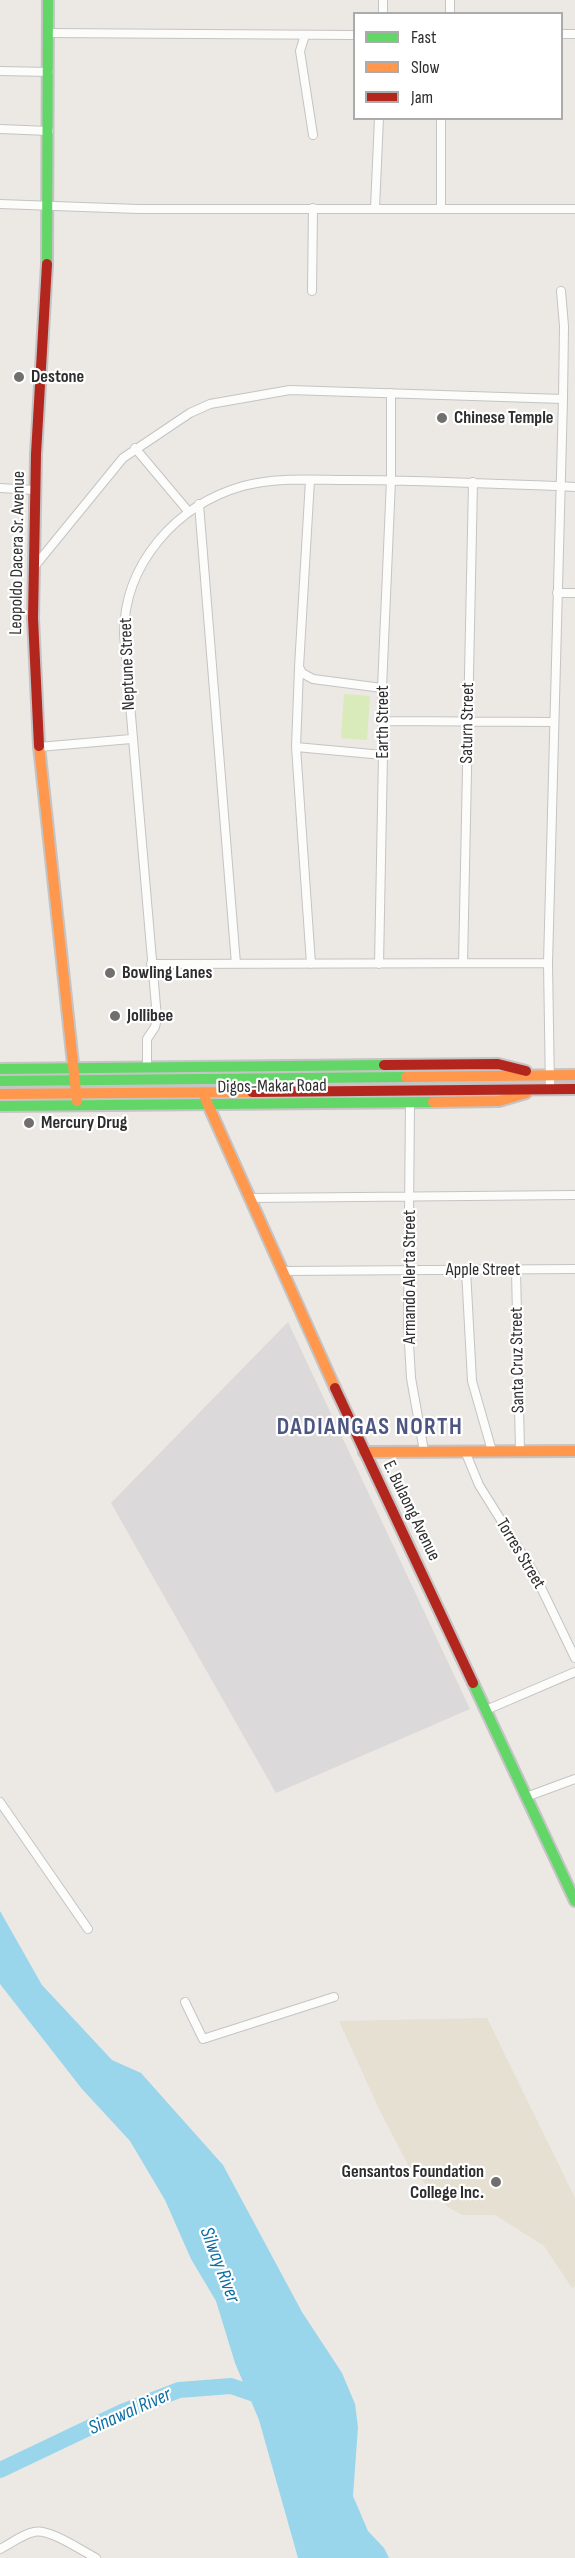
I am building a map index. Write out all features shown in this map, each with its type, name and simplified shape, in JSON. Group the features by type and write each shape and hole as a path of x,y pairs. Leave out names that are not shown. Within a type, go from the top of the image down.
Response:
{"main road":[{"name":"Leopoldo Dacera Sr. Avenue","path":"48,0 49,131 46,312 34,490 33,568 39,747 78,1105"},
{"name":"Digos-Makar Road","path":"0,1069 498,1064 546,1076"},
{"name":"E. Bulaong Avenue","path":"192,1067 364,1452 575,1901"},
{"name":"Digos-Makar Road","path":"0,1081 575,1075"},
{"name":"Digos-Makar Road","path":"0,1106 499,1101 546,1089"},
{"name":"Digos-Makar Road","path":"0,1094 575,1089"},
{"path":"364,1452 575,1451"}],"street":[{"path":"48,33 353,35"},
{"path":"305,35 300,51 313,135"},
{"path":"0,71 49,72"},
{"path":"375,208 379,120"},
{"path":"441,120 441,207"},
{"path":"0,129 49,131"},
{"path":"0,204 48,207 575,208"},
{"path":"312,291 313,208"},
{"path":"546,1089 563,399 564,326 561,291"},
{"path":"33,568 102,481 135,448 190,413 210,404 290,390 563,399"},
{"name":"Earth Street","path":"379,964 384,721 382,688 391,480 391,393"},
{"path":"135,448 188,511"},
{"path":"310,480 296,747 311,964"},
{"name":"Neptune Street","path":"147,1067 147,1039 157,1018 131,739 124,634 126,606 136,575 147,556 170,527 199,504 244,486 266,482 391,480 575,487"},
{"name":"Saturn Street","path":"463,963 473,482"},
{"path":"0,488 34,490"},
{"path":"199,504 236,964"},
{"path":"557,593 575,593"},
{"path":"299,667 302,673 313,679 382,688"},
{"path":"384,721 554,722"},
{"path":"39,747 131,739"},
{"path":"296,747 383,755"},
{"path":"151,964 548,963"},
{"name":"Armando Alerta Street","path":"410,1102 408,1326 411,1378 424,1451"},
{"path":"250,1198 575,1195"},
{"name":"Apple Street","path":"284,1271 575,1269"},
{"path":"466,1270 472,1381 492,1450"},
{"name":"Santa Cruz Street","path":"516,1270 519,1451"},
{"name":"Torres Street","path":"465,1451 479,1485 534,1573 575,1658"},
{"path":"486,1710 575,1672"},
{"path":"526,1797 575,1779"},
{"path":"0,1802 88,1929"},
{"path":"185,2002 202,2039 334,1997"},
{"path":"0,2549 28,2534 39,2531 50,2533 96,2558"}],"shaded area":[{"path":"288,1322 470,1709 276,1793 111,1503"},
{"name":"Gensantos Foundation College Inc.","path":"487,2018 575,2198 575,2286 572,2288 544,2246 495,2215 462,2215 448,2207 409,2167 380,2111 339,2021"}],"green space":[{"path":"344,694 370,696 367,740 341,738"}],"water":[{"name":"Silway River","path":"0,1911 42,1985 112,2060 141,2073 223,2165 302,2312 342,2373 355,2404 358,2427 353,2496 368,2531 384,2548 389,2558 298,2558 259,2420 235,2363 216,2301 191,2259 165,2200 130,2141 82,2089 0,1984"}],"waterway":[{"name":"Sinawal River","path":"0,2470 122,2412 179,2390 231,2386 266,2398"}],"traffic: fast":[{"path":"47,264 48,0"},
{"path":"0,1069 384,1065"},
{"path":"0,1081 406,1077"},
{"path":"0,1106 433,1102"},
{"path":"473,1683 575,1901"}],"traffic: slow":[{"path":"39,746 77,1101"},
{"path":"406,1077 575,1075"},
{"path":"0,1094 252,1092"},
{"path":"433,1102 499,1101 526,1093"},
{"path":"205,1098 335,1388"},
{"path":"364,1452 575,1451"}],"traffic: jam":[{"path":"39,746 33,618 36,454 47,264"},
{"path":"384,1065 498,1064 526,1071"},
{"path":"252,1092 575,1089"},
{"path":"335,1388 473,1683"}],"place":[{"name":"Destone","path":"19,377"},
{"name":"Chinese Temple","path":"442,418"},
{"name":"Bowling Lanes","path":"110,973"},
{"name":"Jollibee","path":"115,1016"},
{"name":"Mercury Drug","path":"29,1123"},
{"name":"Gensantos Foundation College Inc.","path":"496,2182"}],"district":[{"name":"DADIANGAS NORTH","path":"370,1428"}]}
